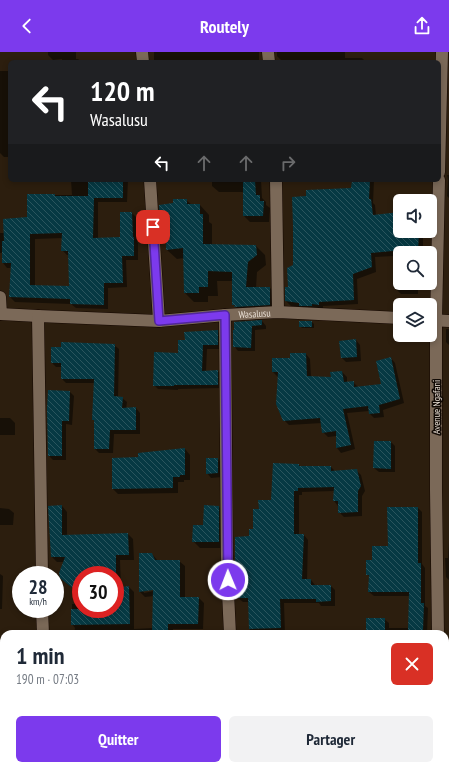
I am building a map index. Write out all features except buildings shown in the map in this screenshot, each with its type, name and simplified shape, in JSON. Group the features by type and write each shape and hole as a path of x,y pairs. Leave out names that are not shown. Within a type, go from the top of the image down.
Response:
{"street":[{"path":"441,92 442,52"},
{"path":"150,182 159,321"},
{"path":"276,182 278,312"},
{"name":"Avenue Ngafani","path":"434,298 439,182"},
{"path":"0,297 1,314"},
{"name":"Wasalusu","path":"1,314 159,321 278,312 393,318"},
{"path":"225,315 227,572 230,630"},
{"path":"38,316 42,566"},
{"path":"437,320 449,321"},
{"name":"Avenue Ngafani","path":"433,342 438,630"},
{"path":"42,618 42,630"}],"route":[{"path":"153,227 159,321 225,315 228,580"}]}
